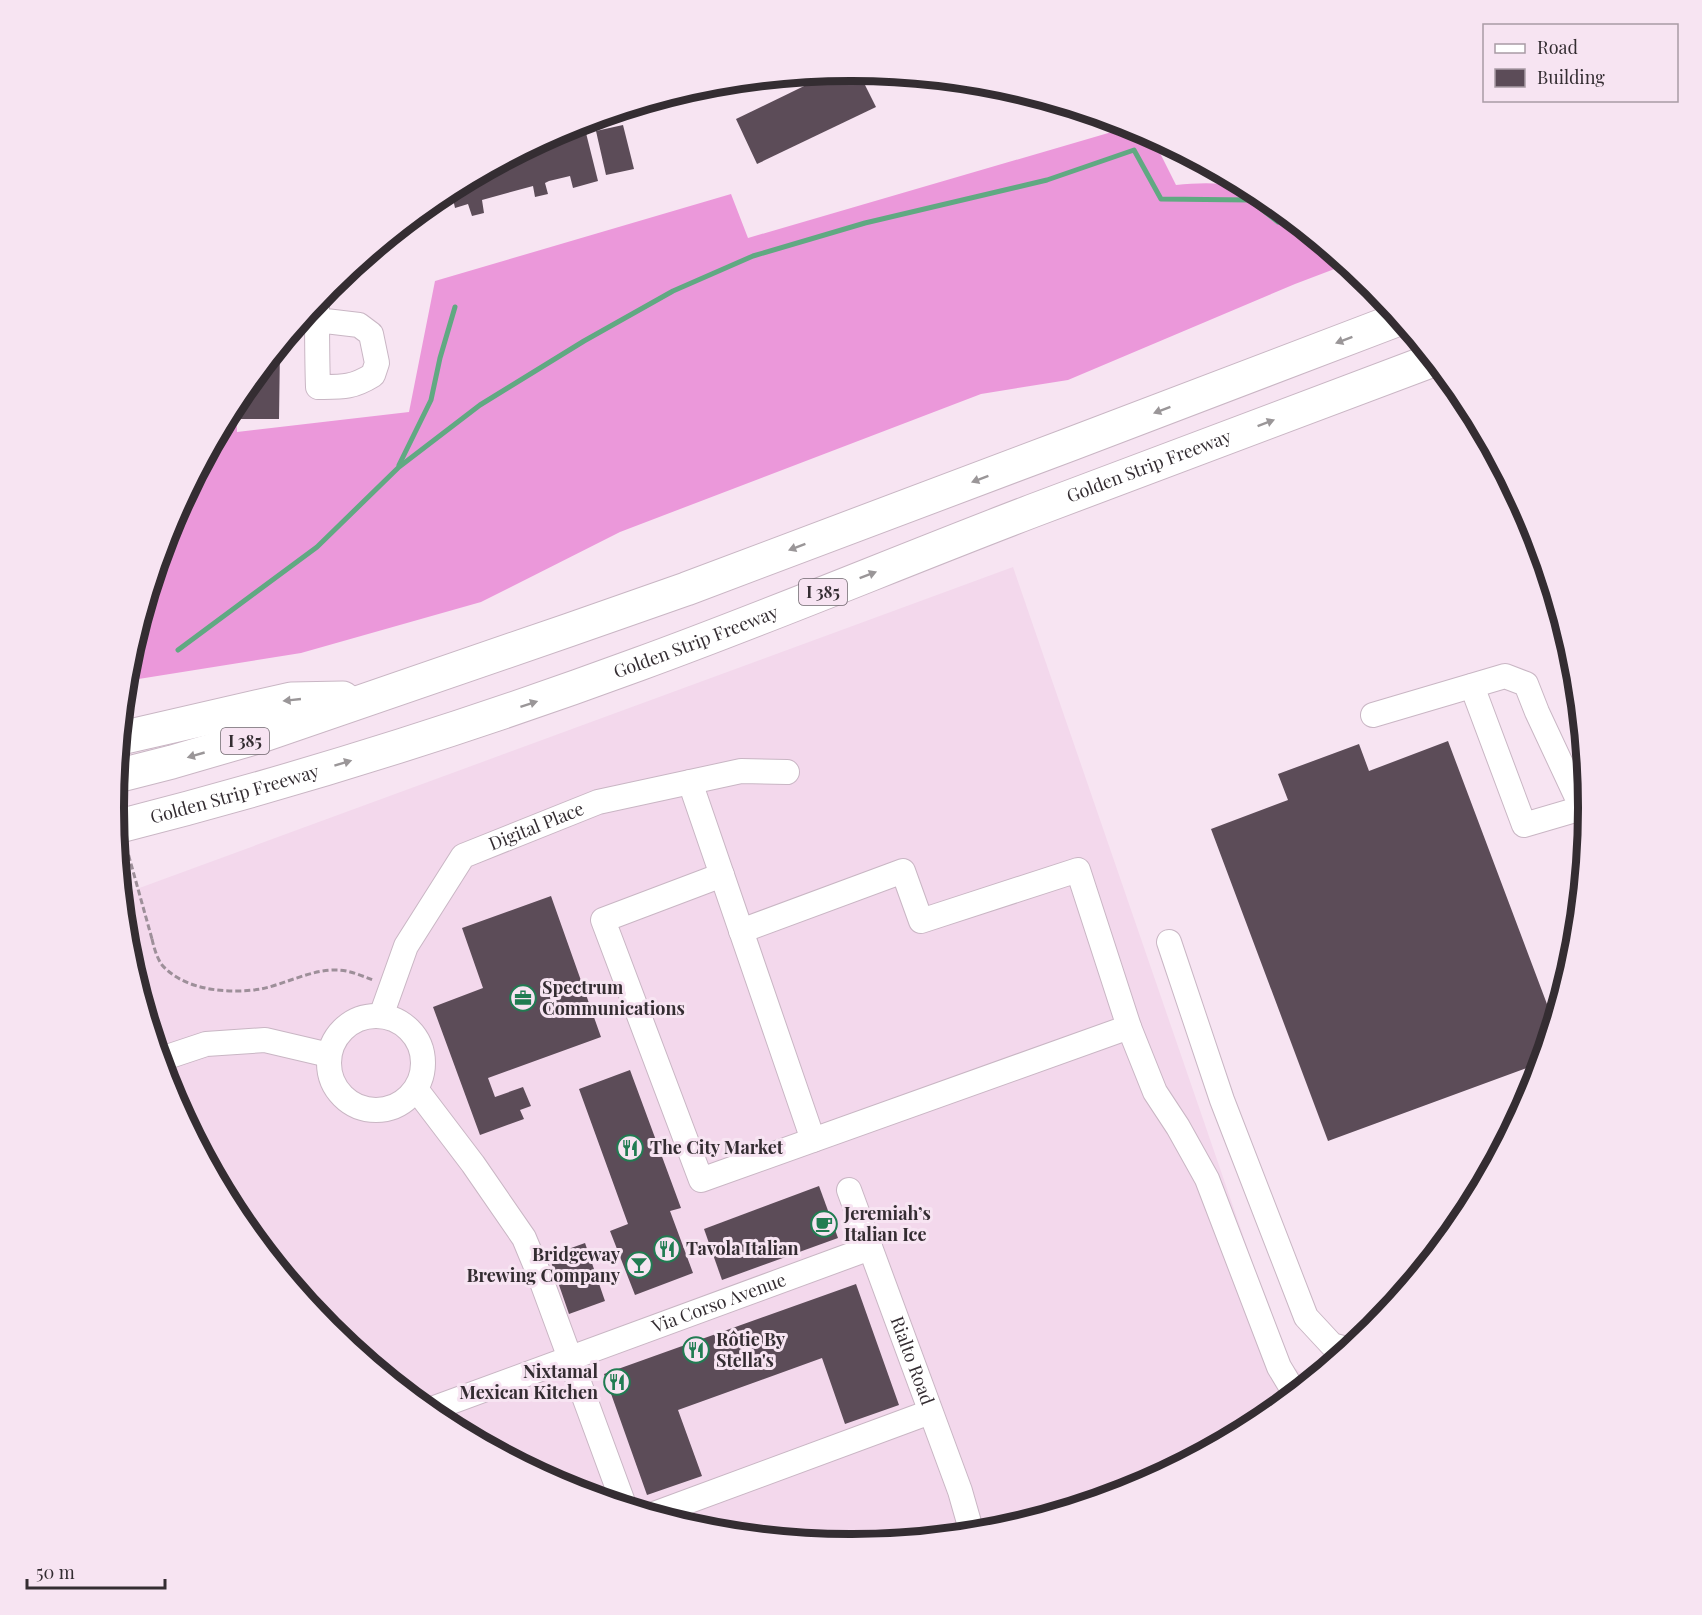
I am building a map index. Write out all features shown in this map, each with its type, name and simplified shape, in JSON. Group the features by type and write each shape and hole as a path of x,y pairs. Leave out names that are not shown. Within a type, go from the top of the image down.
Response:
{"highway":[{"name":"I 385","path":"125,774 261,736 686,589 1391,322"},
{"name":"Golden Strip Freeway","path":"125,825 206,804 412,742 540,700 632,667 1043,507 1425,363"},
{"path":"129,736 291,699 372,698"},
{"path":"125,833 206,804"}],"street":[{"path":"1373,715 1505,676 1526,684 1578,800"},
{"path":"1472,686 1524,825 1578,815"},
{"name":"Digital Place","path":"381,1016 406,946 463,856 598,802 741,771 787,772"},
{"path":"690,782 813,1140"},
{"path":"741,931 903,871 921,921 1078,870 1130,1027 1155,1092 1207,1179 1279,1367 1290,1386"},
{"path":"722,875 603,920 701,1180 1130,1027"},
{"path":"1169,942 1222,1101 1306,1317 1332,1345 1338,1347"},
{"path":"367,1016 381,1016 397,1020 410,1029 419,1043 423,1058 423,1074 416,1089 405,1101 391,1109 375,1111 359,1108 345,1099 335,1087 329,1072 329,1055 342,1030 353,1021 367,1016"},
{"path":"169,1056 206,1044 265,1040 329,1055"},
{"path":"416,1089 473,1164 524,1238 621,1496"},
{"name":"Rialto Road","path":"849,1190 960,1491 969,1524"},
{"name":"Via Corso Avenue","path":"439,1406 870,1248"},
{"path":"666,1510 930,1412"}],"path":[{"path":"126,844 152,939 162,964 176,978 200,987 243,991 338,969 391,987"}],"shaded area":[{"path":"1115,131 1158,150 1176,185 1225,185 1293,231 1337,268 1068,380 981,394 620,532 481,602 301,653 136,679 149,619 180,529 199,486 237,421 237,432 409,412 435,281 731,194 748,238"},
{"path":"1013,567 1287,1363 1305,1375 1255,1412 1214,1437 1129,1479 1039,1509 946,1528 851,1534 756,1528 663,1509 573,1479 488,1437 447,1412 409,1384 337,1321 275,1250 222,1171 199,1129 180,1086 149,996 138,949 130,891"}],"building":[{"path":"863,82 876,107 757,164 736,119 811,83"},
{"path":"623,125 634,169 606,175 596,131"},
{"path":"586,133 598,181 573,188 570,176 549,181 545,183 548,194 535,197 533,186 482,200 484,213 472,216 468,204 455,208 453,199 488,178 570,138"},
{"path":"280,359 279,419 238,419"},
{"path":"1448,741 1549,1009 1529,1067 1328,1141 1211,829 1288,800 1278,774 1359,744 1369,771"},
{"name":"Spectrum Communications","path":"551,896 601,1037 488,1078 495,1097 523,1087 531,1106 520,1110 524,1119 480,1135 433,1007 483,988 462,928"},
{"name":"The City Market","path":"630,1070 681,1208 670,1211 693,1273 635,1295 610,1231 628,1224 579,1089"},
{"path":"819,1186 838,1238 722,1280 704,1229"},
{"path":"585,1243 605,1301 569,1314 549,1256"},
{"path":"856,1284 899,1405 845,1424 822,1358 678,1410 702,1476 647,1495 604,1374"}],"waterway":[{"path":"178,650 317,547 399,467 480,405 584,341 673,291 753,256 865,223 1047,180 1134,150 1161,199 1250,200 1280,221"},
{"path":"399,465 431,400 455,307"}],"place":[{"name":"Spectrum Communications","path":"523,998"},
{"name":"The City Market","path":"630,1148"},
{"name":"Jeremiah’s Italian Ice","path":"824,1224"},
{"name":"Tavola Italian","path":"667,1249"},
{"name":"Bridgeway Brewing Company","path":"639,1265"},
{"name":"Rôtie By Stella's","path":"696,1350"},
{"name":"Nixtamal Mexican Kitchen","path":"617,1382"}]}
